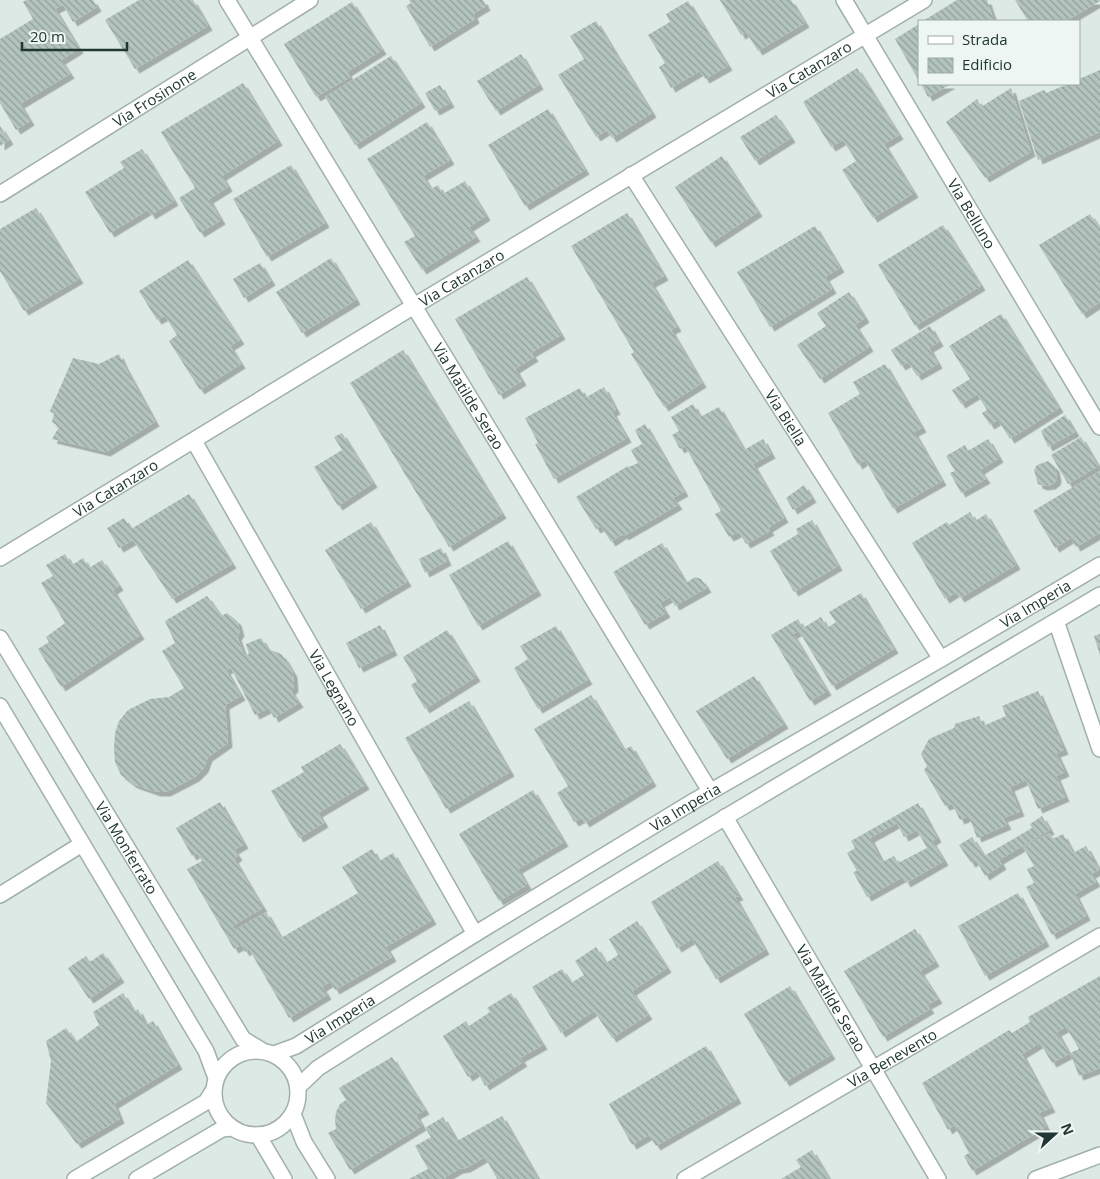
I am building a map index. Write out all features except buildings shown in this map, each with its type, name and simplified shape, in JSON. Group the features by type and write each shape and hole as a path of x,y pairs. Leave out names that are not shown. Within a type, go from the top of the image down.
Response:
{"street":[{"name":"Via Matilde Serao","path":"226,0 250,36 710,792"},
{"name":"Via Frosinone","path":"0,194 310,0"},
{"name":"Via Belluno","path":"844,0 1100,427"},
{"name":"Via Catanzaro","path":"0,558 414,306 924,0"},
{"name":"Via Biella","path":"631,175 941,658"},
{"name":"Via Legnano","path":"194,441 475,934"},
{"name":"Via Imperia","path":"267,1052 296,1046 475,934 710,792 1100,565"},
{"name":"Via Imperia","path":"298,1087 318,1068 490,960 726,817 1100,595"},
{"path":"1056,621 1100,749"},
{"name":"Via Monferrato","path":"0,638 243,1039 267,1052"},
{"path":"0,706 202,1044 215,1084 216,1105 222,1118 232,1128"},
{"name":"Via Matilde Serao","path":"726,817 938,1179"},
{"path":"0,895 82,844"},
{"name":"Via Benevento","path":"685,1179 1100,936"},
{"path":"75,1179 206,1102 224,1066 234,1056 247,1051 267,1052 285,1062 294,1074 298,1087 298,1101 293,1114 284,1125 272,1132 258,1135 232,1128 222,1129 137,1179"},
{"path":"293,1114 304,1142 327,1179"},
{"path":"258,1135 284,1179"},
{"path":"1036,1179 1100,1155"}]}
